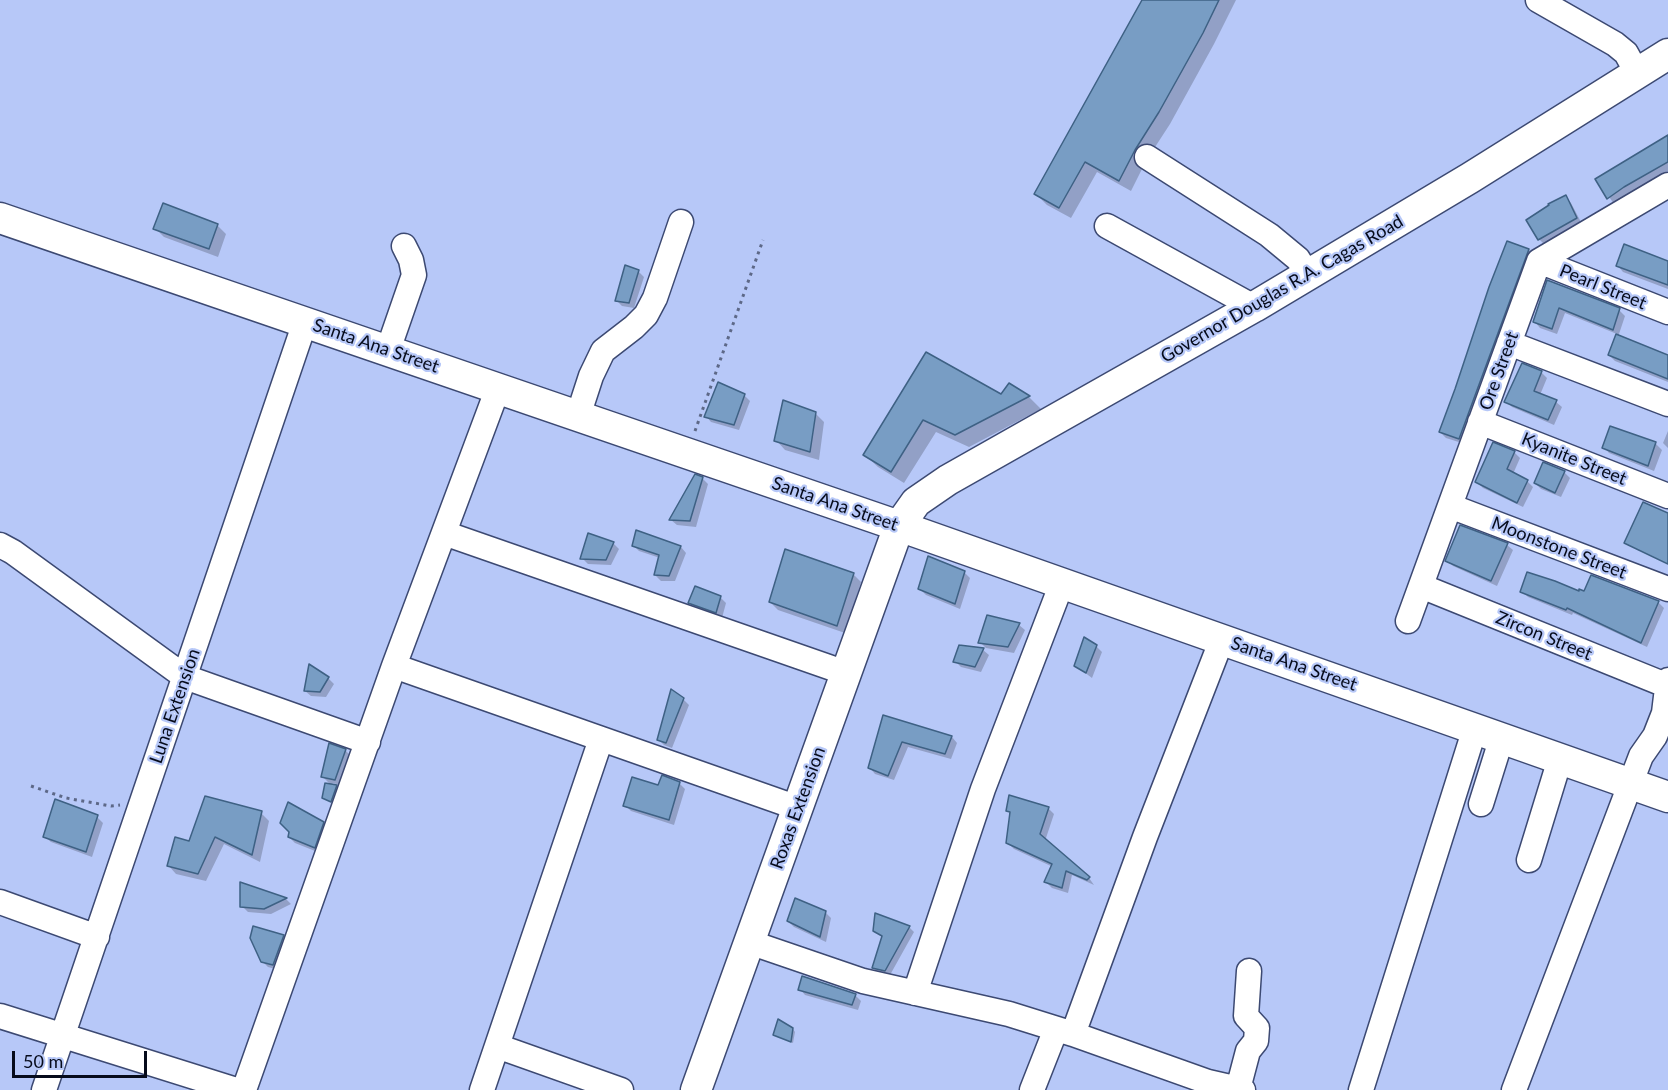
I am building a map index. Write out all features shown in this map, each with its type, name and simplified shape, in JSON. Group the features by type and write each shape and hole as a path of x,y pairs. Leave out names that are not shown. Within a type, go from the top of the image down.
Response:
{"main road":[{"name":"Governor Douglas R.A. Cagas Road","path":"899,526 916,502 948,480 1254,307 1470,178 1668,54"},
{"name":"Santa Ana Street","path":"0,218 899,526 1668,797"},
{"name":"Roxas Extension","path":"696,1090 899,526"}],"street":[{"path":"1538,0 1615,44 1626,53 1637,74"},
{"path":"1147,157 1269,235 1298,259 1308,275"},
{"path":"1539,261 1668,185"},
{"path":"578,416 591,376 603,351 646,315 655,298 681,222"},
{"path":"1107,226 1254,307"},
{"path":"388,350 414,275 411,260 404,246"},
{"name":"Pearl Street","path":"1539,261 1668,312"},
{"name":"Ore Street","path":"1408,621 1539,261"},
{"name":"Luna Extension","path":"44,1090 305,322"},
{"path":"1509,342 1668,404"},
{"path":"244,1090 394,666 498,388"},
{"name":"Kyanite Street","path":"1480,422 1668,496"},
{"name":"Moonstone Street","path":"1450,506 1668,590"},
{"path":"444,533 846,673"},
{"path":"0,545 23,559 184,677 368,742"},
{"path":"915,993 983,789 1062,583"},
{"name":"Zircon Street","path":"1421,586 1667,684"},
{"path":"1032,1090 1065,1031 1222,639"},
{"path":"394,666 798,808"},
{"path":"1514,1090 1632,784 1641,756 1642,731 1650,708 1667,684"},
{"path":"1481,804 1489,733"},
{"path":"1361,1090 1489,733"},
{"path":"482,1090 601,739"},
{"path":"1529,860 1560,759"},
{"path":"0,902 97,937"},
{"path":"749,942 863,981 1009,1014 1065,1031 1207,1086 1240,1089 1248,1051 1256,1041 1257,1028 1246,1016 1249,971"},
{"path":"0,1016 236,1090"},
{"path":"497,1046 621,1090"}],"path":[{"path":"687,453 763,240"},
{"path":"31,786 66,798 111,807 142,802"}],"building":[{"path":"1142,0 1219,0 1203,33 1119,181 1085,162 1059,208 1034,194"},
{"path":"1668,135 1668,162 1607,199 1595,179"},
{"path":"1566,195 1577,218 1538,240 1526,220 1548,204"},
{"path":"163,203 218,224 209,249 153,229"},
{"path":"1507,241 1529,249 1459,439 1439,432"},
{"path":"1624,244 1668,261 1668,285 1616,266"},
{"path":"625,265 639,270 629,303 615,301"},
{"path":"1547,280 1620,308 1613,330 1559,308 1552,329 1533,322"},
{"path":"1616,334 1668,355 1668,379 1608,355"},
{"path":"926,352 1001,394 1009,383 1030,396 955,435 923,420 891,472 863,455"},
{"path":"1522,363 1542,371 1534,391 1557,400 1548,420 1504,402"},
{"path":"718,382 745,394 734,425 704,417"},
{"path":"783,400 816,412 810,452 774,441"},
{"path":"1610,426 1656,442 1648,466 1602,448"},
{"path":"1493,442 1515,451 1507,469 1528,480 1517,503 1475,482"},
{"path":"1543,462 1565,471 1555,493 1534,483"},
{"path":"695,474 703,477 690,521 669,520"},
{"path":"1643,502 1668,513 1668,564 1624,543"},
{"path":"1460,525 1508,543 1491,581 1445,561"},
{"path":"636,530 681,546 669,576 654,575 659,555 632,546"},
{"path":"588,533 614,542 606,560 580,559"},
{"path":"785,549 854,573 837,626 769,602"},
{"path":"928,556 965,571 955,604 918,589"},
{"path":"1527,572 1579,591 1579,589 1584,591 1591,575 1659,601 1641,643 1567,608 1566,610 1520,592"},
{"path":"695,586 721,596 716,613 688,603"},
{"path":"987,615 1020,623 1008,647 978,643"},
{"path":"1084,637 1097,645 1086,673 1074,666"},
{"path":"959,645 984,648 975,667 953,662"},
{"path":"309,664 329,677 320,692 304,691"},
{"path":"671,689 684,698 666,743 657,740"},
{"path":"883,715 952,736 945,754 902,742 888,776 868,768"},
{"path":"329,743 346,749 335,780 321,777"},
{"path":"662,775 680,782 669,820 623,806 632,777 658,785"},
{"path":"325,783 337,785 331,802 322,798"},
{"path":"1009,795 1049,807 1040,834 1090,877 1087,880 1066,871 1062,888 1044,882 1052,864 1006,843 1010,812 1006,811"},
{"path":"205,796 262,811 252,855 215,837 198,874 167,866 175,837 189,841"},
{"path":"55,799 98,815 86,852 43,837"},
{"path":"288,802 324,822 315,848 288,837 289,832 280,823"},
{"path":"240,882 287,898 264,909 240,907"},
{"path":"795,898 826,911 820,937 787,921"},
{"path":"875,913 910,926 885,971 872,968 882,936 873,931"},
{"path":"253,926 284,935 273,965 261,962 250,938"},
{"path":"802,976 856,994 852,1005 798,990"},
{"path":"778,1019 793,1028 791,1042 773,1035"}]}
